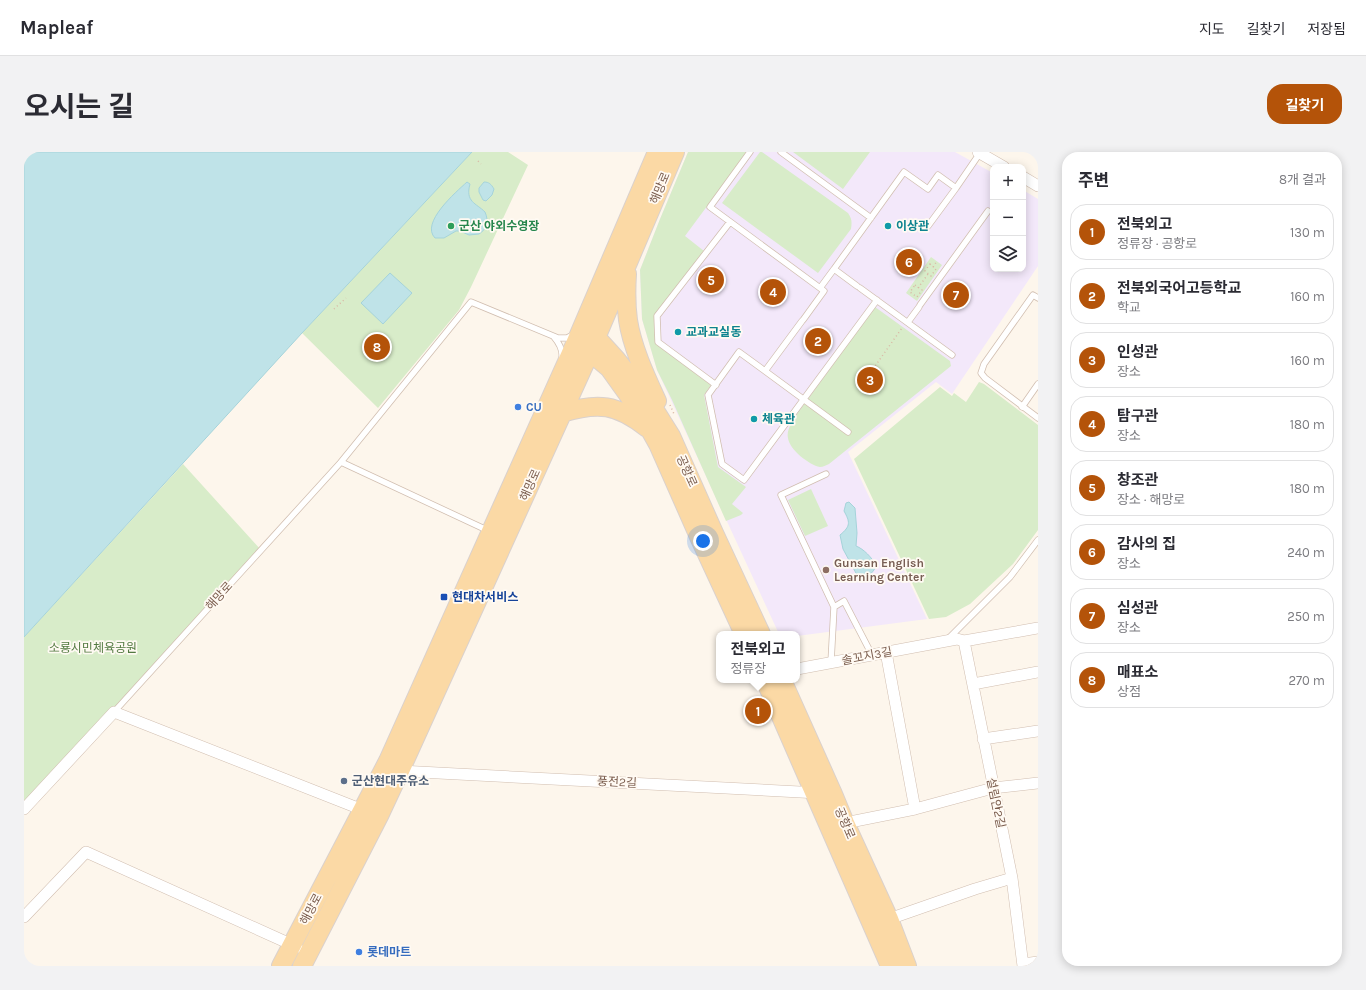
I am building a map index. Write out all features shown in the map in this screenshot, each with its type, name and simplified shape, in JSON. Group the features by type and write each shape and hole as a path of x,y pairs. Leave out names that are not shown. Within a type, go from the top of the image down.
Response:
{"main road":[{"name":"해망로","path":"282,966 292,945 371,813 400,772 562,413 586,340 657,152"},
{"name":"해망로","path":"305,959 371,813 388,761 562,372 586,340 628,263 675,152"},
{"path":"628,263 626,296 628,321 635,346 671,436"},
{"name":"공항로","path":"586,340 609,368 639,410 658,444 743,631"},
{"name":"공항로","path":"586,340 621,364 651,404 671,436 760,631"},
{"path":"562,413 597,406 610,408 634,418 651,431"},
{"name":"공항로","path":"766,683 890,966"},
{"name":"공항로","path":"783,683 888,919 907,966"}],"street":[{"path":"979,153 999,164"},
{"path":"1026,179 1038,186"},
{"name":"솔꼬지3길","path":"800,668 957,639 964,641 1038,628"},
{"name":"설림안2길","path":"964,641 1012,878 1023,965"},
{"path":"886,652 915,809"},
{"path":"973,684 1038,672"},
{"path":"114,712 371,813"},
{"name":"해망로","path":"24,809 114,712"},
{"path":"983,739 1038,731"},
{"name":"풍전2길","path":"400,772 833,794"},
{"path":"845,823 915,809 993,788 1038,783"},
{"path":"24,917 86,852 292,945 305,959"},
{"path":"888,919 1012,878"},
{"path":"1023,965 1038,962"}],"lane":[{"path":"750,152 710,207 824,291 765,371"},
{"path":"781,152 871,218"},
{"path":"928,226 979,153"},
{"path":"820,288 904,172 928,189 938,175 956,188"},
{"path":"907,322 988,211"},
{"path":"716,385 658,342 658,316 730,222"},
{"path":"834,269 952,355"},
{"path":"1038,298 1033,295 981,370 981,376 1038,418"},
{"path":"848,432 803,400 739,352 708,395 722,464 744,480 803,400 877,300"},
{"name":"해망로","path":"114,712 341,462 471,302 553,336"},
{"path":"553,336 562,339 567,338 586,340"},
{"path":"553,336 560,344 563,353 562,372"},
{"path":"1022,407 1038,384"},
{"path":"341,462 491,532"},
{"path":"826,474 781,495 834,607 831,662"},
{"path":"942,642 1010,577 1038,540"},
{"path":"834,607 844,601 872,655"}],"path":[{"path":"478,161 481,164"},
{"path":"933,267 937,261"},
{"path":"930,264 936,269 931,276 928,274 925,271 930,264"},
{"path":"918,288 928,274"},
{"path":"915,285 918,288 922,290 917,297 912,296 910,292 915,285"},
{"path":"334,309 346,298"},
{"path":"873,369 907,322"},
{"path":"669,402 675,415"}],"shaded area":[{"path":"688,152 955,152 990,171 990,272 1026,272 1026,192 1038,199 1038,266 952,394 936,382 848,452 927,619 800,636 800,631 778,631 657,370 642,319 640,270"}],"green space":[{"name":"군산 야외수영장","path":"472,152 508,152 528,165 459,310 378,408 302,333"},
{"path":"688,152 746,152 685,236 704,251 655,315 656,344 711,385 704,395 718,467 746,487 732,504 743,513 726,521 657,370 642,319 640,270"},
{"path":"760,152 848,213 850,217 852,222 851,229 818,273 722,203"},
{"path":"793,152 870,152 843,189"},
{"path":"931,257 942,265 917,301 906,293"},
{"path":"875,307 950,361 951,366 829,464 821,467 816,466 805,460 792,447 788,438 789,429 797,414"},
{"path":"979,382 984,384 1038,425 1038,530 1013,564 970,604 946,617 929,619 854,459 940,387 952,396 954,393 966,402"},
{"name":"소룡시민체육공원","path":"183,464 261,550 24,809 24,637"},
{"path":"811,489 828,526 805,536 788,500"}],"water":[{"path":"24,152 472,152 302,333 24,637"},
{"path":"467,182 470,184 470,198 485,212 487,219 485,227 479,234 469,235 456,231 444,238 435,238 432,232 432,224 436,216 448,200"},
{"path":"484,182 490,184 494,189 492,195 486,201 483,200 479,192 479,188"},
{"path":"390,273 412,293 383,324 361,303"},
{"path":"849,502 855,508 857,533 856,546 868,554 876,565 873,571 866,576 857,575 843,549 840,535 848,526 848,521 844,511 846,503"}],"place":[{"name":"군산 야외수영장","path":"451,226"},
{"name":"이상관","path":"888,226"},
{"name":"감사의 집","path":"909,262"},
{"name":"창조관","path":"711,280"},
{"name":"탐구관","path":"773,292"},
{"name":"심성관","path":"956,295"},
{"name":"교과교실동","path":"678,332"},
{"name":"전북외국어고등학교","path":"818,341"},
{"name":"매표소","path":"377,347"},
{"name":"인성관","path":"870,380"},
{"name":"CU","path":"518,407"},
{"name":"체육관","path":"754,419"},
{"name":"Gunsan English Learning Center","path":"826,570"},
{"name":"현대차서비스","path":"444,597"},
{"name":"전북외고","path":"758,711"},
{"name":"군산현대주유소","path":"344,781"},
{"name":"롯데마트","path":"359,952"}]}
